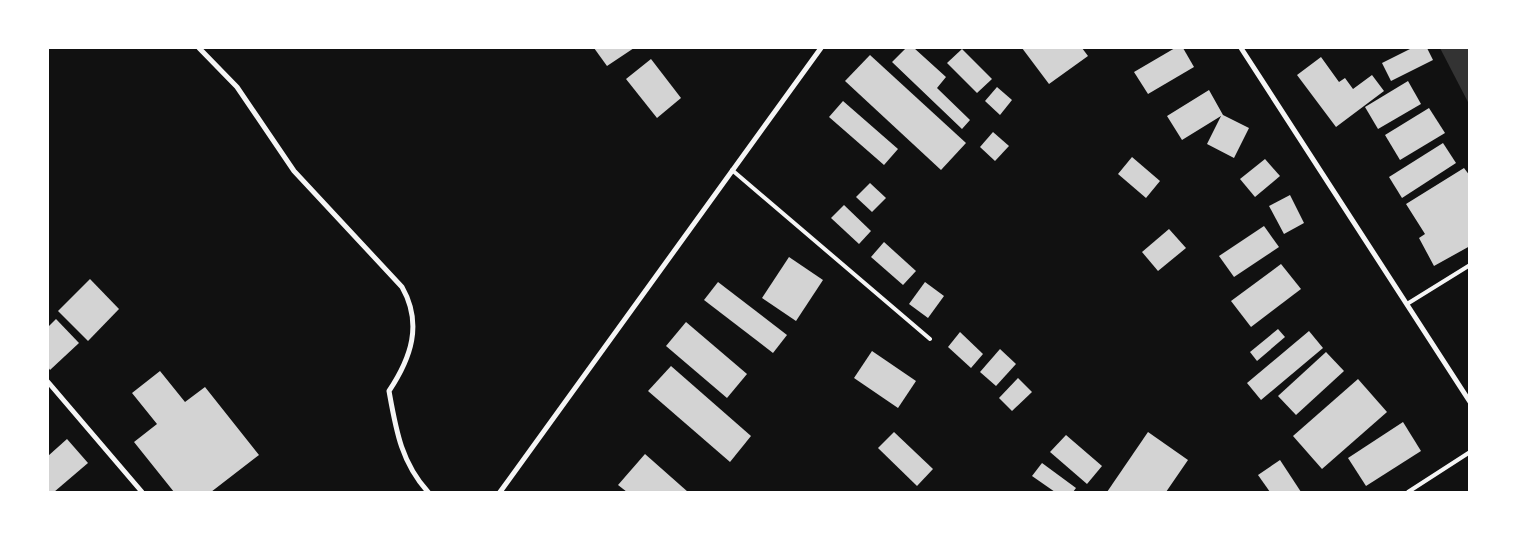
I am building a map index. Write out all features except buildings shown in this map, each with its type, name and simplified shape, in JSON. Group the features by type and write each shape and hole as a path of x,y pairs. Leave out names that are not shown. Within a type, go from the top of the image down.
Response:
{"street":[{"path":"199,48 237,88 294,171 402,287 410,300 413,335 405,367 389,391 397,437 414,477 428,492"},
{"path":"500,492 821,48"},
{"path":"1241,48 1470,402"},
{"path":"48,382 142,492"}],"lane":[{"path":"732,170 930,339"},
{"path":"1407,304 1470,265"},
{"path":"1408,492 1470,452"}],"shaded area":[{"path":"1440,48 1469,48 1469,104"}]}
